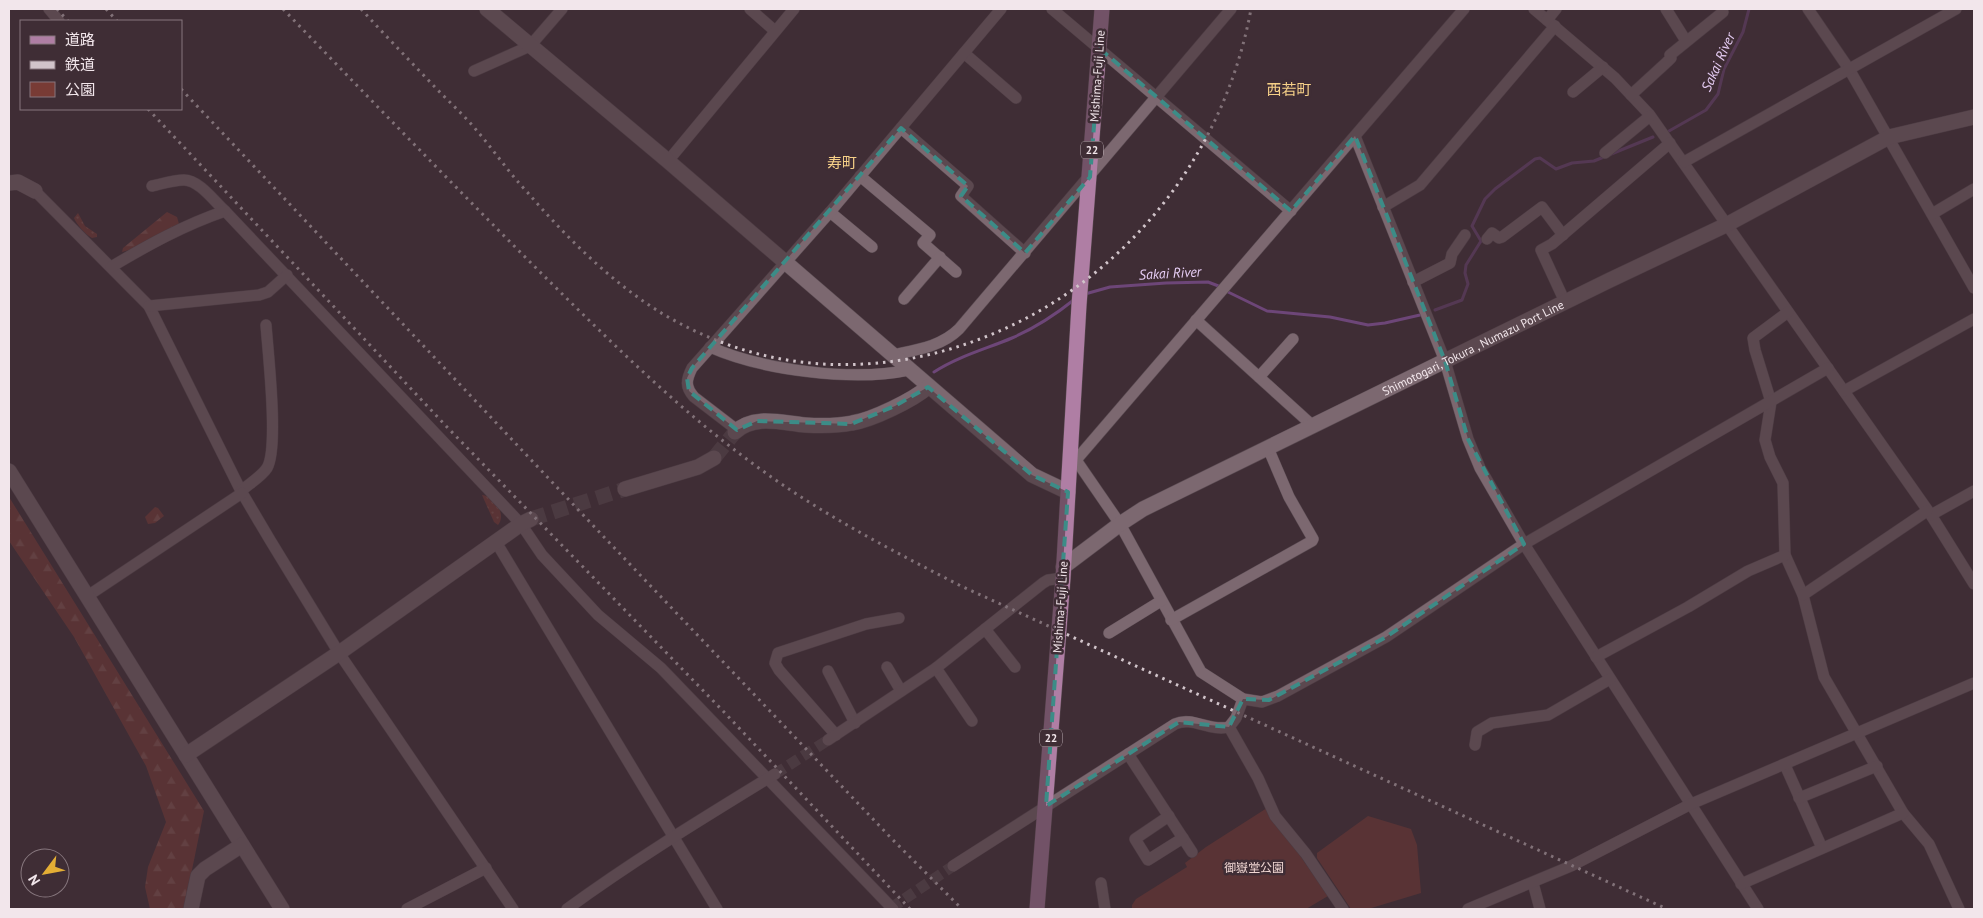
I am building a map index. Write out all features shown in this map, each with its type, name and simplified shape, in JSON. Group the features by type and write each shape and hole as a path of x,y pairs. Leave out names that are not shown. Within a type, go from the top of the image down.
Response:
{"main road":[{"name":"Mishima-Fuji Line","path":"1037,909 1068,492 1072,460 1080,298 1102,9"}],"street":[{"path":"48,9 59,20"},
{"path":"487,9 668,160 928,387 1032,475 1068,492"},
{"path":"474,71 530,46 562,9"},
{"path":"750,9 775,31"},
{"path":"668,160 794,9"},
{"path":"928,387 895,406 851,424 825,425 779,421 757,422 736,431 694,397 689,391 687,378 692,368 830,212 1001,9"},
{"path":"1052,9 1291,211"},
{"path":"892,355 926,347 951,338 1090,177 1156,96 1231,9"},
{"path":"1464,9 1291,211 1072,460 1120,524 1201,672 1243,699 1257,702 1270,700 1378,641 1524,544 1828,368"},
{"path":"1534,9 1602,67 1650,116 1929,513 1974,584"},
{"path":"1383,207 1420,185 1551,23 1556,9"},
{"path":"1666,9 1686,41"},
{"path":"1808,9 1849,69 1974,288"},
{"path":"1684,162 1956,9"},
{"path":"1631,95 1671,58 1670,55 1723,12"},
{"path":"964,52 1016,98"},
{"path":"1573,92 1602,67"},
{"path":"1605,153 1650,116"},
{"name":"Shimotogari, Tokura , Numazu Port Line","path":"1063,573 1120,524 1167,497 1726,225 1889,138 1974,117"},
{"path":"901,128 968,186 961,196 1025,252"},
{"path":"1355,136 1445,361 1468,439 1480,468 1524,544 1758,909"},
{"path":"1565,302 1541,250 1563,235 1670,144"},
{"path":"860,176 930,235 924,243 956,272"},
{"path":"152,186 189,181 198,186 225,211 526,521 542,555 598,615 661,668 771,776 891,909"},
{"path":"9,183 18,182 35,191 149,306 242,492 339,653 513,909"},
{"path":"1932,214 1974,189"},
{"path":"1487,238 1492,233 1499,238 1502,237 1542,208 1563,235"},
{"path":"111,267 170,233 200,219 225,211"},
{"path":"830,212 872,247"},
{"path":"1413,282 1450,263 1452,254 1465,235"},
{"path":"904,299 940,257"},
{"path":"149,306 259,296 268,292 287,275"},
{"path":"1788,312 1753,338 1771,402 1765,440 1770,457 1783,483 1786,555 1803,595 1824,677 1903,813 1929,844 1959,909"},
{"path":"1196,320 1313,426"},
{"path":"1844,391 1974,320"},
{"path":"86,597 242,492 266,469 271,457 271,394 266,325"},
{"path":"1259,377 1293,339"},
{"path":"710,347 728,355 778,368 810,372 894,373 909,370"},
{"path":"1172,620 1312,541 1313,539 1289,497 1268,448"},
{"path":"625,489 698,468 714,458"},
{"path":"9,471 282,909"},
{"path":"1803,595 1929,513 1974,491"},
{"path":"186,755 339,653 526,521"},
{"path":"496,542 717,909"},
{"path":"1596,657 1688,607 1748,571 1786,555"},
{"path":"900,618 866,624 778,653 775,663 779,670 832,738 936,668 1043,583 1063,573"},
{"path":"1109,633 1161,601"},
{"path":"985,629 1015,667"},
{"path":"887,667 901,692"},
{"path":"936,668 972,721"},
{"path":"828,671 855,722"},
{"path":"1475,745 1477,732 1492,723 1548,715 1610,679"},
{"path":"1468,909 1571,866 1691,804 1974,683"},
{"path":"953,866 1179,722 1218,729 1229,727 1236,718 1243,699"},
{"path":"1229,727 1258,778 1278,820 1306,854 1343,909"},
{"path":"1128,754 1192,852"},
{"path":"1785,765 1822,848"},
{"path":"1799,798 1877,766"},
{"path":"567,909 674,836 771,776"},
{"path":"1741,884 1903,813"},
{"path":"1169,816 1135,839 1148,860 1183,838"},
{"path":"191,909 198,876 205,869 242,845"},
{"path":"407,909 486,868"},
{"path":"1533,882 1540,909"},
{"path":"1101,883 1105,909"}],"highlighted area":[{"path":"1100,49 1291,211 1355,136 1445,361 1468,439 1524,544 1386,637 1269,700 1243,699 1229,727 1179,722 1046,806 1068,492 1032,475 928,387 895,406 851,424 757,421 737,430 689,391 687,378 692,368 901,128 968,186 961,196 1025,253 1090,177"}],"green space":[{"path":"167,212 177,217 179,224 177,226 145,241 133,249 122,252 123,248"},
{"path":"78,213 85,226 97,234 97,237 92,238 79,226 74,218"},
{"path":"482,495 487,496 498,506 501,516 498,525 494,522"},
{"path":"9,497 204,811 184,909 150,909 145,887 148,867 166,822 146,766 74,637 9,541"},
{"path":"155,507 164,516 155,523 148,524 145,517"},
{"name":"御嶽堂公園","path":"1267,808 1328,896 1306,909 1132,909 1136,899 1187,867 1185,863 1206,847"},
{"path":"1368,816 1411,829 1417,845 1421,893 1368,909 1351,909 1317,858 1317,853"}],"waterway":[{"name":"Sakai River","path":"1669,131 1706,110 1718,94 1724,69 1743,32 1749,9"},
{"name":"Sakai River","path":"1435,310 1462,300 1468,284 1465,273 1466,265 1481,241 1472,226 1485,199 1495,189 1535,159 1540,158 1556,169 1572,163 1594,161 1653,137"},
{"name":"Sakai River","path":"1085,294 1110,287 1166,283 1208,282 1221,287"},
{"name":"Sakai River","path":"1226,291 1267,311 1330,317 1368,325 1420,315"},
{"name":"Sakai River","path":"934,372 963,357 1029,330 1075,299"}],"tunnel":[{"path":"714,458 735,432"},
{"path":"531,519 625,489"},
{"path":"775,774 828,740"},
{"path":"891,908 953,866"}],"railway":[{"path":"57,9 67,20"},
{"path":"106,9 116,20"},
{"path":"283,9 478,210 623,353 733,449 811,503 910,560 961,586 1667,909"},
{"path":"361,9 473,126 558,227 608,274 644,302 692,329 721,342 751,352 781,359 844,365 908,359 972,342 1031,315 1085,280 1134,238 1175,188 1209,133 1234,73 1251,9"},
{"path":"182,90 603,536 892,839 962,909"},
{"path":"149,110 447,427 723,711 910,909"}],"district":[{"name":"西若町","path":"1289,89"},
{"name":"寿町","path":"842,162"}]}
